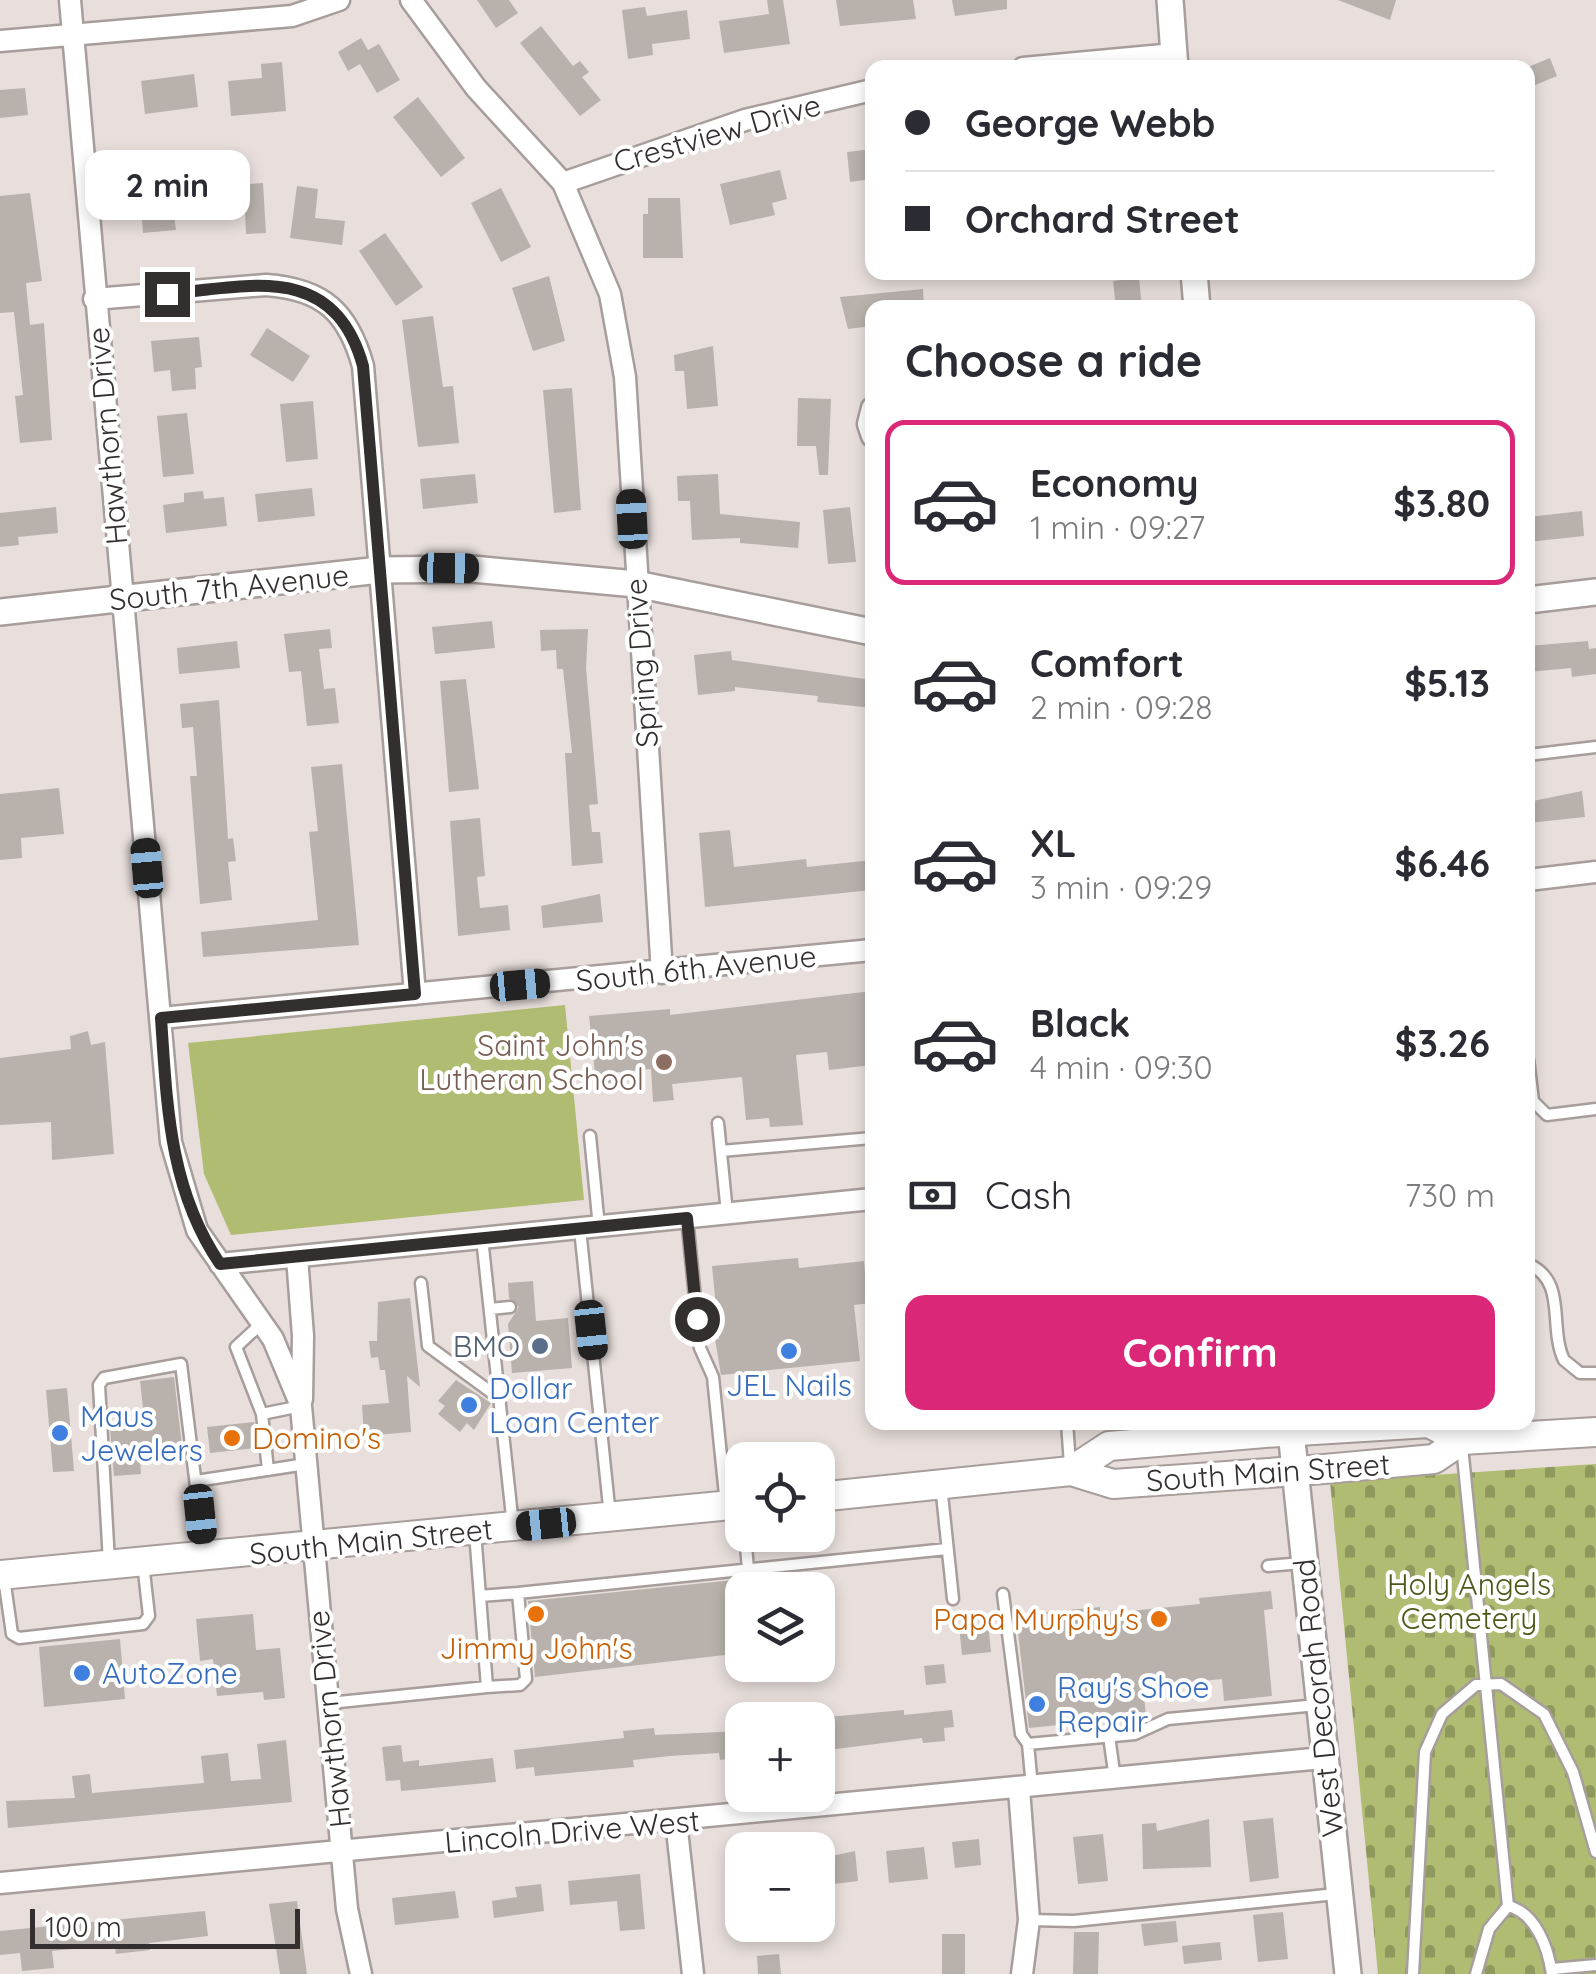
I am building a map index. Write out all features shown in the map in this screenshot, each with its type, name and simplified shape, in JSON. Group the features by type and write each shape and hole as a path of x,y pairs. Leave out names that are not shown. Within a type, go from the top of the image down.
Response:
{"main road":[{"name":"South Main Street","path":"1071,1471 1109,1446 1261,1430"},
{"name":"South Main Street","path":"1444,1430 1462,1440"},
{"name":"South Main Street","path":"835,1494 1071,1471 1113,1484 1294,1471 1434,1458 1462,1440 1596,1432"},
{"name":"South Main Street","path":"2,1575 725,1506"}],"street":[{"name":"Hawthorn Drive","path":"70,0 121,598 179,1179 197,1230 262,1323 290,1372 300,1406 347,1909 361,1974"},
{"path":"0,41 292,16 339,0"},
{"name":"Spring Drive","path":"410,0 476,88 564,182 599,260 618,328 662,972"},
{"path":"1170,0 1175,60"},
{"name":"Crestview Drive","path":"564,182 746,120 865,92"},
{"path":"94,300 266,285 292,287 336,310 354,334 363,366 415,994"},
{"name":"South 7th Avenue","path":"0,612 380,570 472,569 636,584 865,631"},
{"path":"1535,599 1596,592"},
{"path":"1535,879 1596,872"},
{"name":"South 6th Avenue","path":"161,1018 865,951"},
{"path":"220,1264 865,1200"},
{"path":"297,1257 304,1365 300,1406"},
{"name":"West Decorah Road","path":"1290,1430 1348,1974"},
{"name":"Lincoln Drive West","path":"0,1883 1323,1758"},
{"path":"1022,1974 1029,1920 1026,1788"},
{"path":"676,1821 693,1974"}],"lane":[{"path":"1535,754 1596,747"},
{"path":"1535,1103 1547,1115 1596,1109"},
{"path":"718,1123 727,1214"},
{"path":"590,1136 590,1228 610,1517"},
{"path":"721,1152 865,1139"},
{"path":"687,1218 700,1348 713,1377 726,1442"},
{"path":"482,1238 513,1527"},
{"path":"1535,1268 1547,1276 1553,1287 1564,1360 1580,1373 1596,1373"},
{"path":"421,1283 428,1346 499,1398"},
{"path":"490,1309 510,1307"},
{"path":"262,1323 236,1347 262,1414 268,1470"},
{"path":"110,1566 99,1386 104,1378 181,1364 204,1557"},
{"path":"262,1414 300,1406"},
{"path":"1068,1430 1071,1471"},
{"path":"1462,1440 1508,1906 1490,1929 1474,1974"},
{"path":"196,1481 306,1464"},
{"path":"941,1484 952,1599"},
{"path":"474,1531 487,1687"},
{"path":"480,1596 947,1548"},
{"path":"746,1552 748,1569"},
{"path":"2,1575 12,1634 19,1638 143,1624 149,1616 143,1562"},
{"path":"1268,1566 1304,1563"},
{"path":"326,1703 520,1685 526,1680 518,1593"},
{"path":"1003,1594 1021,1734 1028,1744 1026,1788"},
{"path":"1413,1974 1424,1752 1442,1714 1468,1690 1486,1683 1501,1684 1518,1692 1551,1724 1574,1772 1596,1852"},
{"path":"1028,1744 1134,1734 1168,1719 1318,1705"},
{"path":"1109,1736 1115,1779"},
{"path":"1029,1920 1074,1922 1339,1894"},
{"path":"1508,1906 1518,1910 1540,1934 1552,1971 1596,1965"}],"green space":[{"path":"565,1005 584,1200 231,1235 204,1174 188,1043"},
{"name":"Holy Angels Cemetery","path":"1596,1464 1596,1974 1378,1974 1330,1482"}],"building":[{"path":"477,0 509,0 518,13 496,28"},
{"path":"767,0 783,0 790,44 724,53 719,21 769,14"},
{"path":"836,0 913,0 916,19 840,26"},
{"path":"952,0 1007,0 1007,9 955,16"},
{"path":"1338,0 1396,0 1390,20"},
{"path":"645,7 647,16 687,10 690,39 652,44 653,55 628,59 622,10"},
{"path":"541,26 573,66 580,61 589,72 582,77 601,100 580,116 520,43"},
{"path":"361,38 368,50 379,44 400,80 377,93 360,64 348,71 338,52"},
{"path":"1550,58 1557,76 1535,85 1535,64"},
{"path":"282,62 286,111 231,116 228,81 262,78 261,64"},
{"path":"194,74 198,107 145,114 141,81"},
{"path":"25,88 28,115 0,118 0,90"},
{"path":"418,97 465,158 441,177 393,117"},
{"path":"865,150 865,180 850,182 847,152"},
{"path":"780,170 787,199 772,203 775,215 730,225 720,184"},
{"path":"169,178 176,230 143,233 139,181"},
{"path":"263,183 266,233 246,234 245,213 215,215 213,186"},
{"path":"297,186 318,189 315,218 345,221 342,245 290,238"},
{"path":"501,188 531,247 501,262 471,203"},
{"path":"30,193 42,281 26,283 30,325 44,323 52,440 20,443 15,396 23,395 14,312 0,313 0,196"},
{"path":"648,198 680,198 683,258 643,258 643,214 648,214"},
{"path":"385,233 423,287 396,306 359,251"},
{"path":"549,276 565,341 533,351 512,288"},
{"path":"1139,280 1141,300 1115,300 1113,281"},
{"path":"923,289 924,300 865,300 865,327 848,329 840,297"},
{"path":"433,316 443,387 453,386 459,443 418,447 402,320"},
{"path":"267,328 310,356 293,382 250,355"},
{"path":"199,337 202,367 195,368 196,389 172,391 170,370 154,372 151,341"},
{"path":"713,346 718,406 687,409 684,371 675,371 674,355"},
{"path":"572,388 581,510 554,513 543,390"},
{"path":"798,398 831,399 828,475 819,475 816,446 797,446"},
{"path":"313,401 318,459 286,462 280,404"},
{"path":"187,413 194,474 163,477 157,416"},
{"path":"475,474 478,503 423,509 420,479"},
{"path":"718,474 720,514 800,522 798,548 740,543 740,538 692,540 690,501 678,501 677,476"},
{"path":"312,488 315,516 258,522 255,494"},
{"path":"203,491 204,499 224,497 227,526 166,533 163,505 184,502 184,493"},
{"path":"56,507 58,533 18,537 19,545 0,547 0,513"},
{"path":"850,507 856,562 828,564 823,510"},
{"path":"1582,511 1584,536 1535,541 1535,516"},
{"path":"492,621 495,648 435,654 432,627"},
{"path":"330,629 332,648 319,649 324,689 335,688 339,723 307,726 301,671 289,672 284,634"},
{"path":"588,629 586,668 598,804 589,805 592,832 600,832 603,863 572,866 565,753 572,753 563,669 557,669 556,650 541,651 540,630"},
{"path":"237,641 240,668 179,674 177,648"},
{"path":"1588,641 1589,649 1596,648 1596,674 1572,677 1571,668 1535,671 1535,645"},
{"path":"731,651 732,660 865,679 865,707 817,702 818,696 735,687 735,691 698,695 694,655"},
{"path":"466,679 479,789 449,792 440,681"},
{"path":"219,700 228,839 233,838 236,861 228,862 232,900 200,904 190,776 197,776 193,727 182,728 180,704"},
{"path":"342,764 359,945 203,957 201,932 318,920 309,832 318,831 311,767"},
{"path":"59,788 64,834 21,838 22,858 0,860 0,794"},
{"path":"1582,791 1585,817 1535,822 1535,801"},
{"path":"480,818 485,876 477,877 480,908 508,905 510,930 458,936 450,821"},
{"path":"730,830 734,867 806,859 807,867 865,861 865,891 705,907 699,833"},
{"path":"600,894 603,922 543,928 541,906"},
{"path":"865,992 865,1066 829,1070 827,1052 796,1055 803,1125 770,1127 769,1118 746,1120 742,1077 672,1084 674,1100 653,1102 651,1069 610,1073 611,1083 596,1084 589,1016 670,1009 670,1015"},
{"path":"88,1031 91,1045 105,1042 114,1154 52,1160 51,1122 0,1125 0,1058 71,1049 70,1036"},
{"path":"798,1258 799,1268 864,1261 865,1304 854,1305 860,1361 721,1375 715,1339 719,1339 712,1266"},
{"name":"BMO","path":"533,1281 536,1321 568,1318 572,1368 512,1373 508,1324 519,1307 509,1298 508,1283"},
{"path":"410,1298 420,1387 407,1376 411,1432 364,1436 362,1405 389,1403 385,1370 380,1370 378,1357 371,1358 369,1341 377,1341 378,1302"},
{"path":"174,1377 183,1455 140,1460 141,1474 114,1476 110,1428 145,1425 140,1381"},
{"name":"Dollar Loan Center","path":"456,1380 491,1403 474,1430 467,1423 460,1432 438,1414 445,1406 438,1401"},
{"path":"67,1388 74,1471 53,1472 46,1390"},
{"name":"Domino's","path":"254,1422 257,1448 210,1453 207,1427"},
{"path":"725,1581 725,1655 535,1677 528,1601"},
{"path":"1271,1591 1273,1609 1264,1610 1272,1696 1224,1701 1222,1679 1143,1687 1146,1716 1029,1728 1016,1615 1100,1607 1100,1614 1200,1604 1199,1598"},
{"path":"253,1614 256,1650 280,1648 285,1698 264,1700 263,1692 217,1696 213,1659 200,1661 196,1619"},
{"path":"988,1623 991,1652 962,1655 959,1626"},
{"name":"AutoZone","path":"120,1639 125,1699 44,1707 39,1647"},
{"path":"944,1664 946,1683 926,1685 924,1666"},
{"path":"952,1710 954,1727 944,1728 945,1741 923,1743 922,1738 835,1749 835,1716"},
{"path":"654,1728 655,1735 725,1732 725,1759 720,1760 719,1753 670,1756 633,1760 634,1767 535,1776 534,1767 516,1769 514,1750 624,1738 623,1731"},
{"path":"286,1740 292,1802 8,1828 6,1801 75,1798 72,1776 90,1774 92,1793 204,1783 201,1756 228,1753 231,1781 261,1779 257,1744"},
{"path":"401,1745 403,1762 419,1760 419,1766 493,1758 496,1782 401,1791 400,1780 386,1781 382,1747"},
{"path":"1273,1818 1279,1878 1250,1882 1243,1821"},
{"path":"1209,1819 1211,1867 1143,1869 1142,1824 1156,1823 1157,1831"},
{"path":"1103,1834 1108,1881 1078,1884 1073,1837"},
{"path":"979,1839 981,1865 955,1868 952,1842"},
{"path":"924,1847 928,1879 889,1883 886,1851"},
{"path":"855,1851 858,1881 835,1884 835,1855"},
{"path":"640,1874 645,1929 620,1931 617,1901 570,1905 568,1881"},
{"path":"541,1884 544,1911 494,1918 492,1901 517,1897 515,1887"},
{"path":"455,1891 459,1918 395,1925 392,1898"},
{"path":"297,1901 307,1974 280,1974 269,1904"},
{"path":"205,1911 208,1936 149,1943 150,1950 116,1954 115,1945 52,1951 54,1968 22,1971 20,1953 0,1955 0,1931"},
{"path":"1283,1912 1288,1959 1258,1962 1253,1915"},
{"path":"1176,1921 1178,1942 1144,1946 1141,1924"},
{"path":"1074,1932 1099,1932 1098,1974 1073,1974"},
{"path":"942,1934 965,1934 965,1974 942,1974"},
{"path":"1220,1942 1222,1960 1184,1964 1182,1946"},
{"path":"779,1954 781,1974 758,1974 757,1956"}],"place":[{"name":"Saint John's Lutheran School","path":"664,1062"},
{"name":"BMO","path":"540,1346"},
{"name":"JEL Nails","path":"789,1351"},
{"name":"Dollar Loan Center","path":"469,1405"},
{"name":"Maus Jewelers","path":"60,1433"},
{"name":"Domino's","path":"232,1438"},
{"name":"Jimmy John's","path":"536,1614"},
{"name":"Papa Murphy's","path":"1159,1619"},
{"name":"AutoZone","path":"82,1673"},
{"name":"Ray's Shoe Repair","path":"1037,1704"}],"route":[{"path":"167,294 266,285 292,287 316,296 336,310 354,334 363,366 415,994 161,1018 171,1142 186,1204 197,1230 220,1264 687,1218 697,1319"}]}
